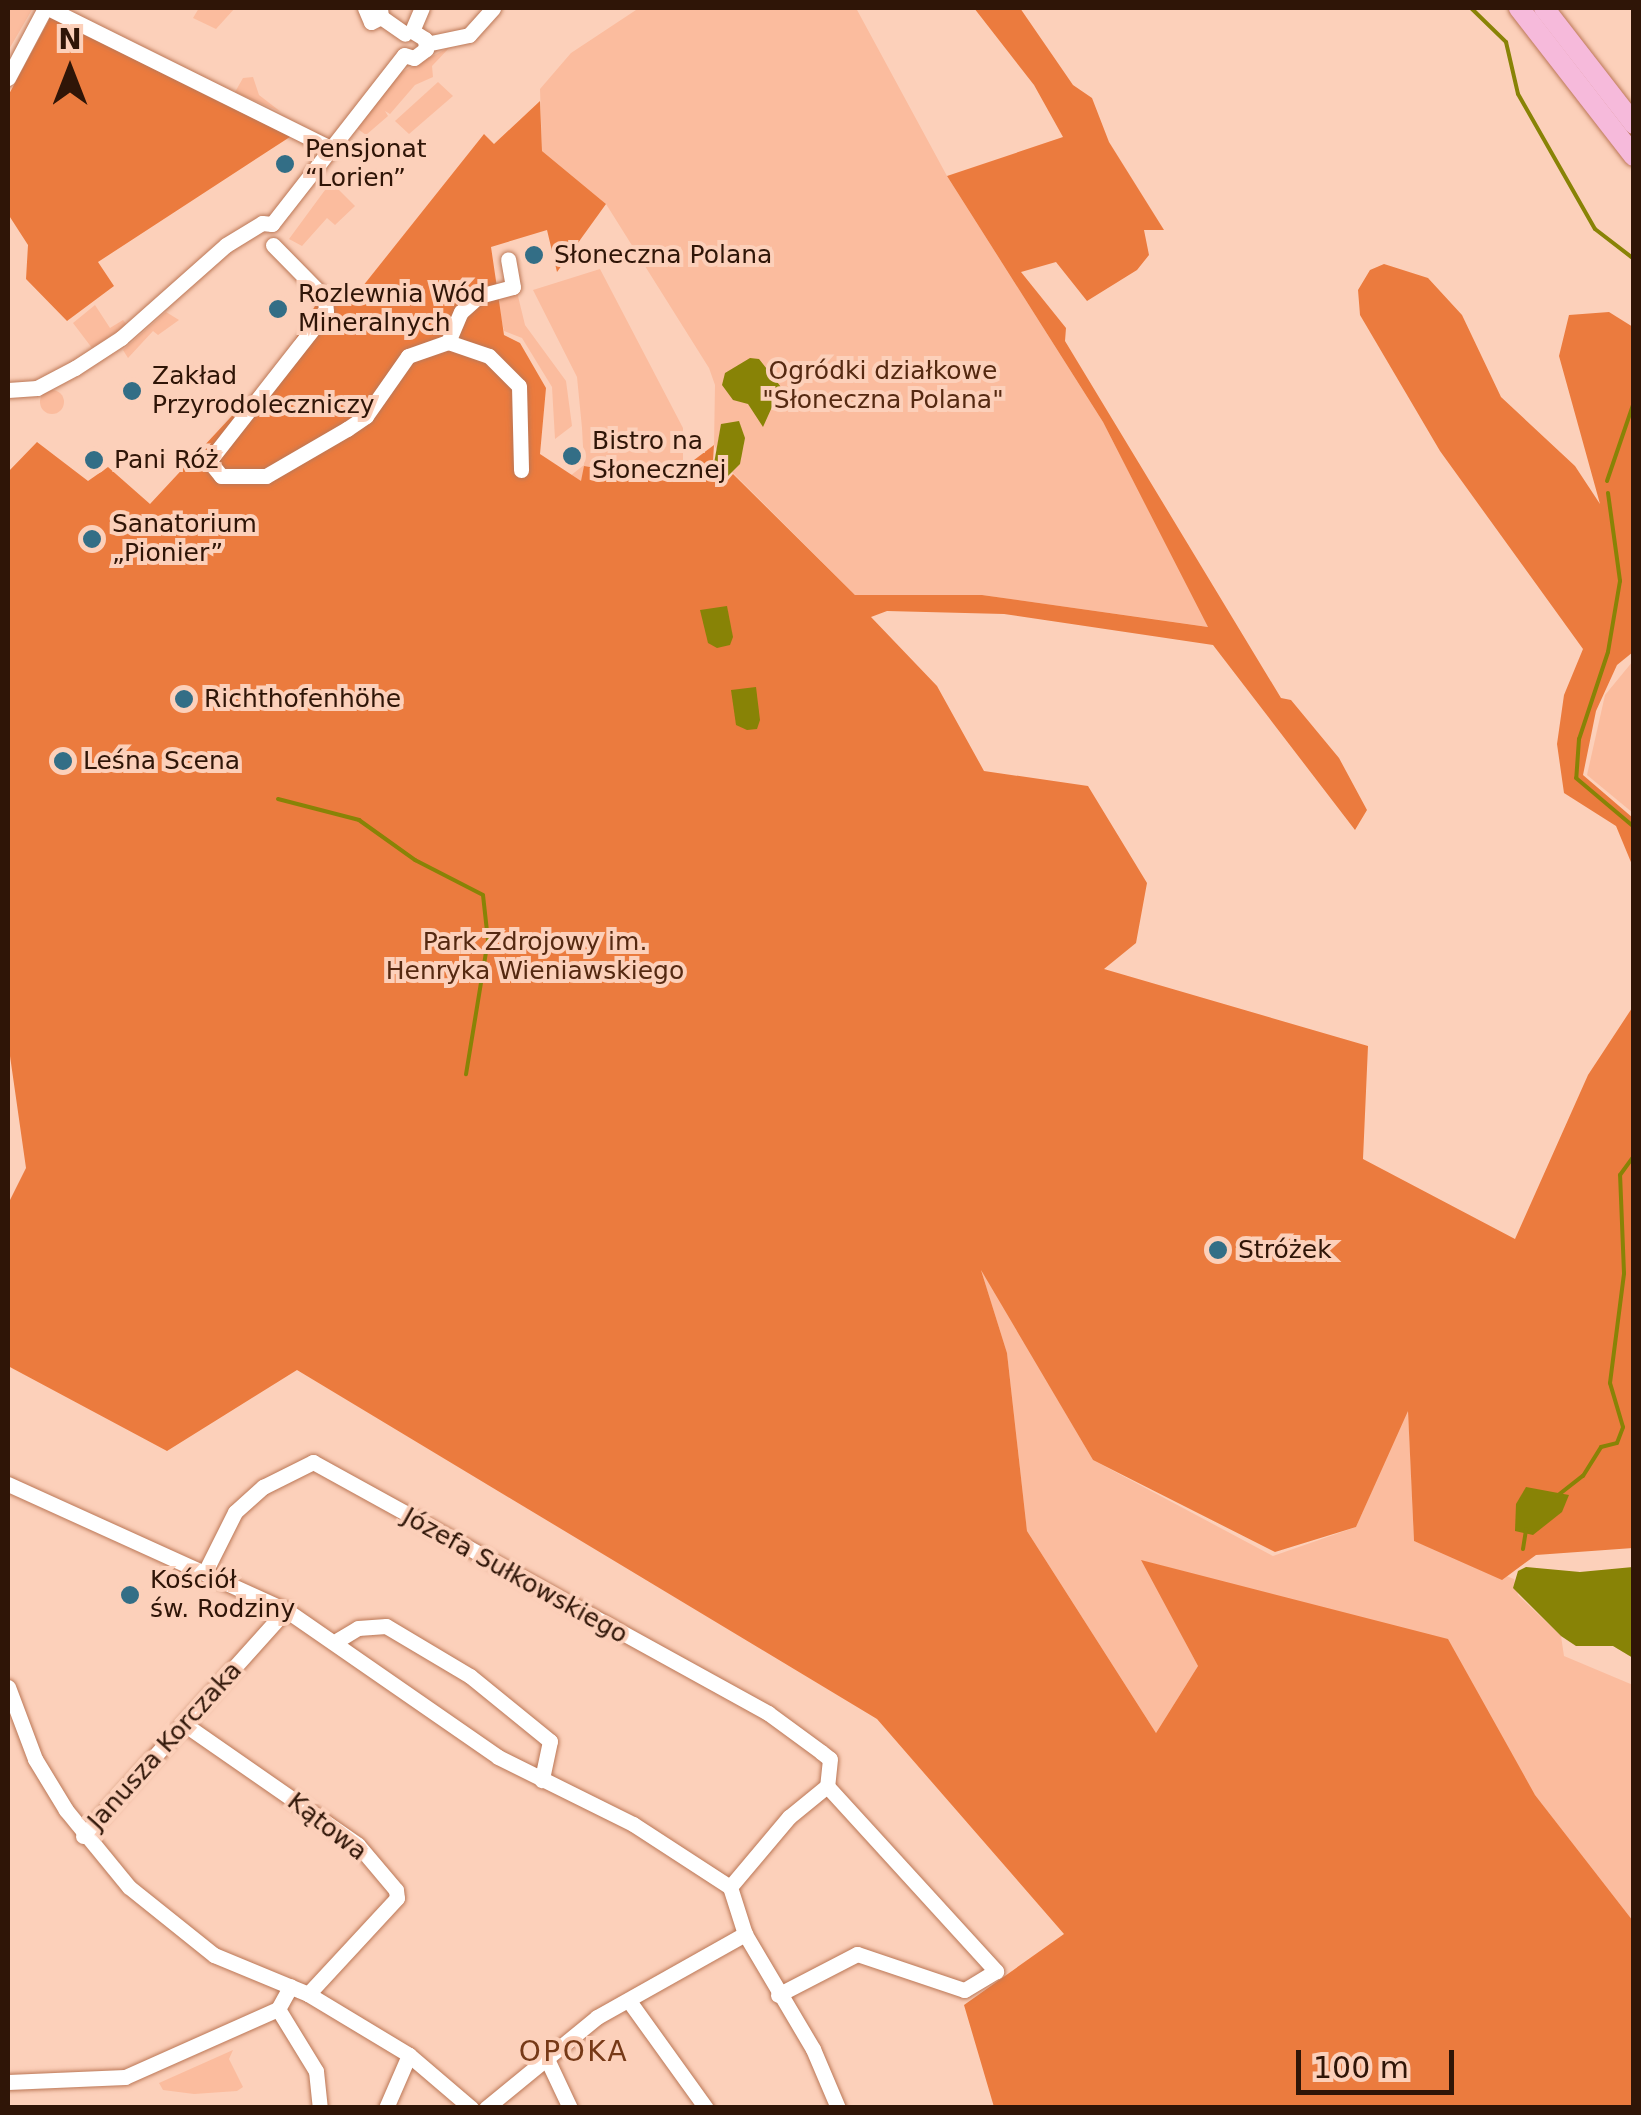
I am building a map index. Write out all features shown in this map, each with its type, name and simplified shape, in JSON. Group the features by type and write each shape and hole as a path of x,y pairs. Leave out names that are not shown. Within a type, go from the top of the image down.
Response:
{"main road":[{"path":"1520,8 1634,156"},
{"path":"1544,8 1634,124"},
{"path":"1607,90 1634,104"}],"street":[{"path":"8,78 46,8 330,148"},
{"path":"364,8 368,21 380,12 426,44 468,36 493,8"},
{"path":"8,390 37,388 75,368 121,338 226,245 252,234 257,225 272,224 404,55 408,33 422,8"},
{"path":"404,55 419,57 426,44"},
{"path":"272,224 278,237 273,246"},
{"path":"252,234 259,246 273,246 326,298 326,312 209,462 221,476 240,481 266,476 347,429 366,416 408,356 448,342 490,356 518,386 521,470"},
{"path":"448,342 462,312 480,296 513,287 508,260"},
{"name":"Józefa Sułkowskiego","path":"205,1572 236,1512 263,1487 301,1465 324,1466 507,1575 768,1713 830,1759 827,1786 986,1954 996,1972 964,1990 857,1954 778,1995"},
{"path":"8,1484 286,1610 338,1640 498,1757 633,1824 730,1887 746,1934 778,1995 813,2049 838,2108"},
{"name":"Janusza Korczaka","path":"83,1836 187,1726 286,1610"},
{"path":"338,1640 358,1628 386,1626 470,1676 550,1741 542,1780"},
{"path":"8,1687 35,1759 83,1836 129,1888 189,1939 308,1994 409,2055 471,2108"},
{"name":"Kątowa","path":"187,1726 358,1844 396,1890 396,1898 308,1994"},
{"path":"730,1887 789,1816 827,1786"},
{"path":"486,2108 546,2057 628,2002 746,1934"},
{"path":"8,2082 125,2077 278,2009 291,1986"},
{"path":"628,2002 706,2108"},
{"path":"278,2009 316,2071 320,2108"},
{"path":"386,2108 409,2055"},
{"path":"546,2057 570,2108"}],"green space":[{"path":"8,8 33,8 8,51"},
{"path":"199,8 235,8 216,29 193,18"},
{"name":"Ogródki działkowe \"Słoneczna Polana\"","path":"639,8 856,8 947,176 1103,422 1209,627 982,595 855,595 728,468 714,445 715,385 709,368 606,204 542,151 540,89 571,53"},
{"name":"Park Zdrojowy im. Henryka Wieniawskiego","path":"974,8 1020,8 1073,85 1092,98 1109,142 1164,230 1144,230 1149,255 1137,270 1087,301 1056,262 1021,272 1066,328 1065,341 1281,698 1291,700 1339,758 1367,810 1355,830 1213,645 1004,614 887,611 871,617 937,686 984,771 1088,786 1147,883 1136,943 1104,969 1368,1046 1363,1159 1515,1239 1588,1075 1634,1005 1633,1548 1536,1555 1502,1580 1414,1541 1408,1411 1356,1527 1275,1552 1093,1460 981,1270 1007,1353 1027,1531 1156,1733 1198,1666 1141,1560 1448,1639 1535,1795 1633,1921 1633,2107 994,2107 964,2005 1064,1934 877,1719 297,1370 167,1451 8,1366 8,1204 26,1168 8,1042 8,472 37,442 88,481 108,467 150,504 282,362 315,306 351,301 484,134 494,144 540,101 542,151 606,204 557,272 547,230 491,247 504,335 520,343 546,388 540,454 581,481 584,466 666,481 714,445 712,476 728,480 733,474 855,595 982,595 1208,627 1103,422 947,176 1063,137 1034,85"},
{"path":"51,16 296,133 98,262 114,286 67,321 26,279 28,245 8,214 8,96"},
{"path":"450,47 432,66 433,77 415,85 390,114 385,111 388,116 366,135 354,126 396,75"},
{"path":"253,77 259,95 281,112 235,92 243,78"},
{"path":"438,82 453,96 409,134 395,121"},
{"path":"339,171 348,179 339,190 355,206 335,225 327,218 302,246 289,239"},
{"path":"1384,264 1428,278 1462,315 1501,397 1575,466 1600,504 1559,356 1569,315 1609,312 1633,327 1633,652 1617,665 1596,711 1583,775 1633,818 1633,867 1616,826 1564,793 1557,744 1564,695 1583,649 1440,451 1360,315 1358,290 1370,270"},
{"name":"Słoneczna Polana","path":"600,269 683,428 683,476 666,481 611,471 606,511 551,491 584,465 582,428 577,377 533,290"},
{"path":"517,292 525,325 566,381 572,426 555,439 552,387 522,338 504,331 496,295"},
{"path":"95,305 110,328 123,320 127,325 92,348 73,323"},
{"path":"166,312 179,320 158,335 153,331 128,358 123,350"},
{"path":"52,390 64,402 52,414 40,402"},
{"path":"1633,661 1633,813 1587,775 1605,695"},
{"path":"979,1264 1093,1460 1273,1556 1356,1527 1408,1408 1414,1541 1514,1579 1518,1595 1561,1636 1564,1656 1633,1685 1633,1921 1527,1785 1286,1599 1143,1561 1198,1666 1156,1733 1027,1531 1007,1353"},
{"path":"233,2050 229,2059 243,2087 237,2091 194,2094 163,2090 159,2083"}],"shaded area":[{"path":"750,358 759,359 781,387 763,427 748,404 733,400 722,385 725,373"},
{"path":"739,421 745,438 740,464 721,483 712,475 721,424"},
{"path":"727,606 733,637 730,645 717,648 708,643 700,610"},
{"path":"756,687 760,720 757,729 747,730 736,725 731,690"},
{"path":"1526,1487 1569,1495 1562,1512 1533,1535 1515,1531 1516,1504"},
{"path":"1526,1567 1580,1572 1633,1567 1633,1658 1613,1646 1576,1646 1561,1636 1513,1588 1518,1571"}],"waterway":[{"path":"1471,8 1506,42 1518,94 1595,229 1634,259"},
{"path":"1607,481 1634,402"},
{"path":"1608,493 1620,581 1608,652 1579,739 1576,778 1634,827"},
{"path":"278,799 359,820 415,860 483,895 488,940 466,1074"},
{"path":"1557,1496 1583,1476 1601,1447 1617,1443 1623,1427 1610,1383 1624,1273 1620,1175 1634,1156"},
{"path":"1523,1549 1526,1529"}],"place":[{"name":"Pensjonat “Lorien”","path":"285,164"},
{"name":"Słoneczna Polana","path":"534,255"},
{"name":"Rozlewnia Wód Mineralnych","path":"278,309"},
{"name":"Zakład Przyrodoleczniczy","path":"132,391"},
{"name":"Bistro na Słonecznej","path":"572,456"},
{"name":"Pani Róż","path":"94,460"},
{"name":"Sanatorium „Pionier”","path":"92,539"},
{"name":"Richthofenhöhe","path":"184,699"},
{"name":"Leśna Scena","path":"63,761"},
{"name":"Stróżek","path":"1218,1250"},
{"name":"Kościół św. Rodziny","path":"130,1595"}],"district":[{"name":"OPOKA","path":"574,2052"}]}
